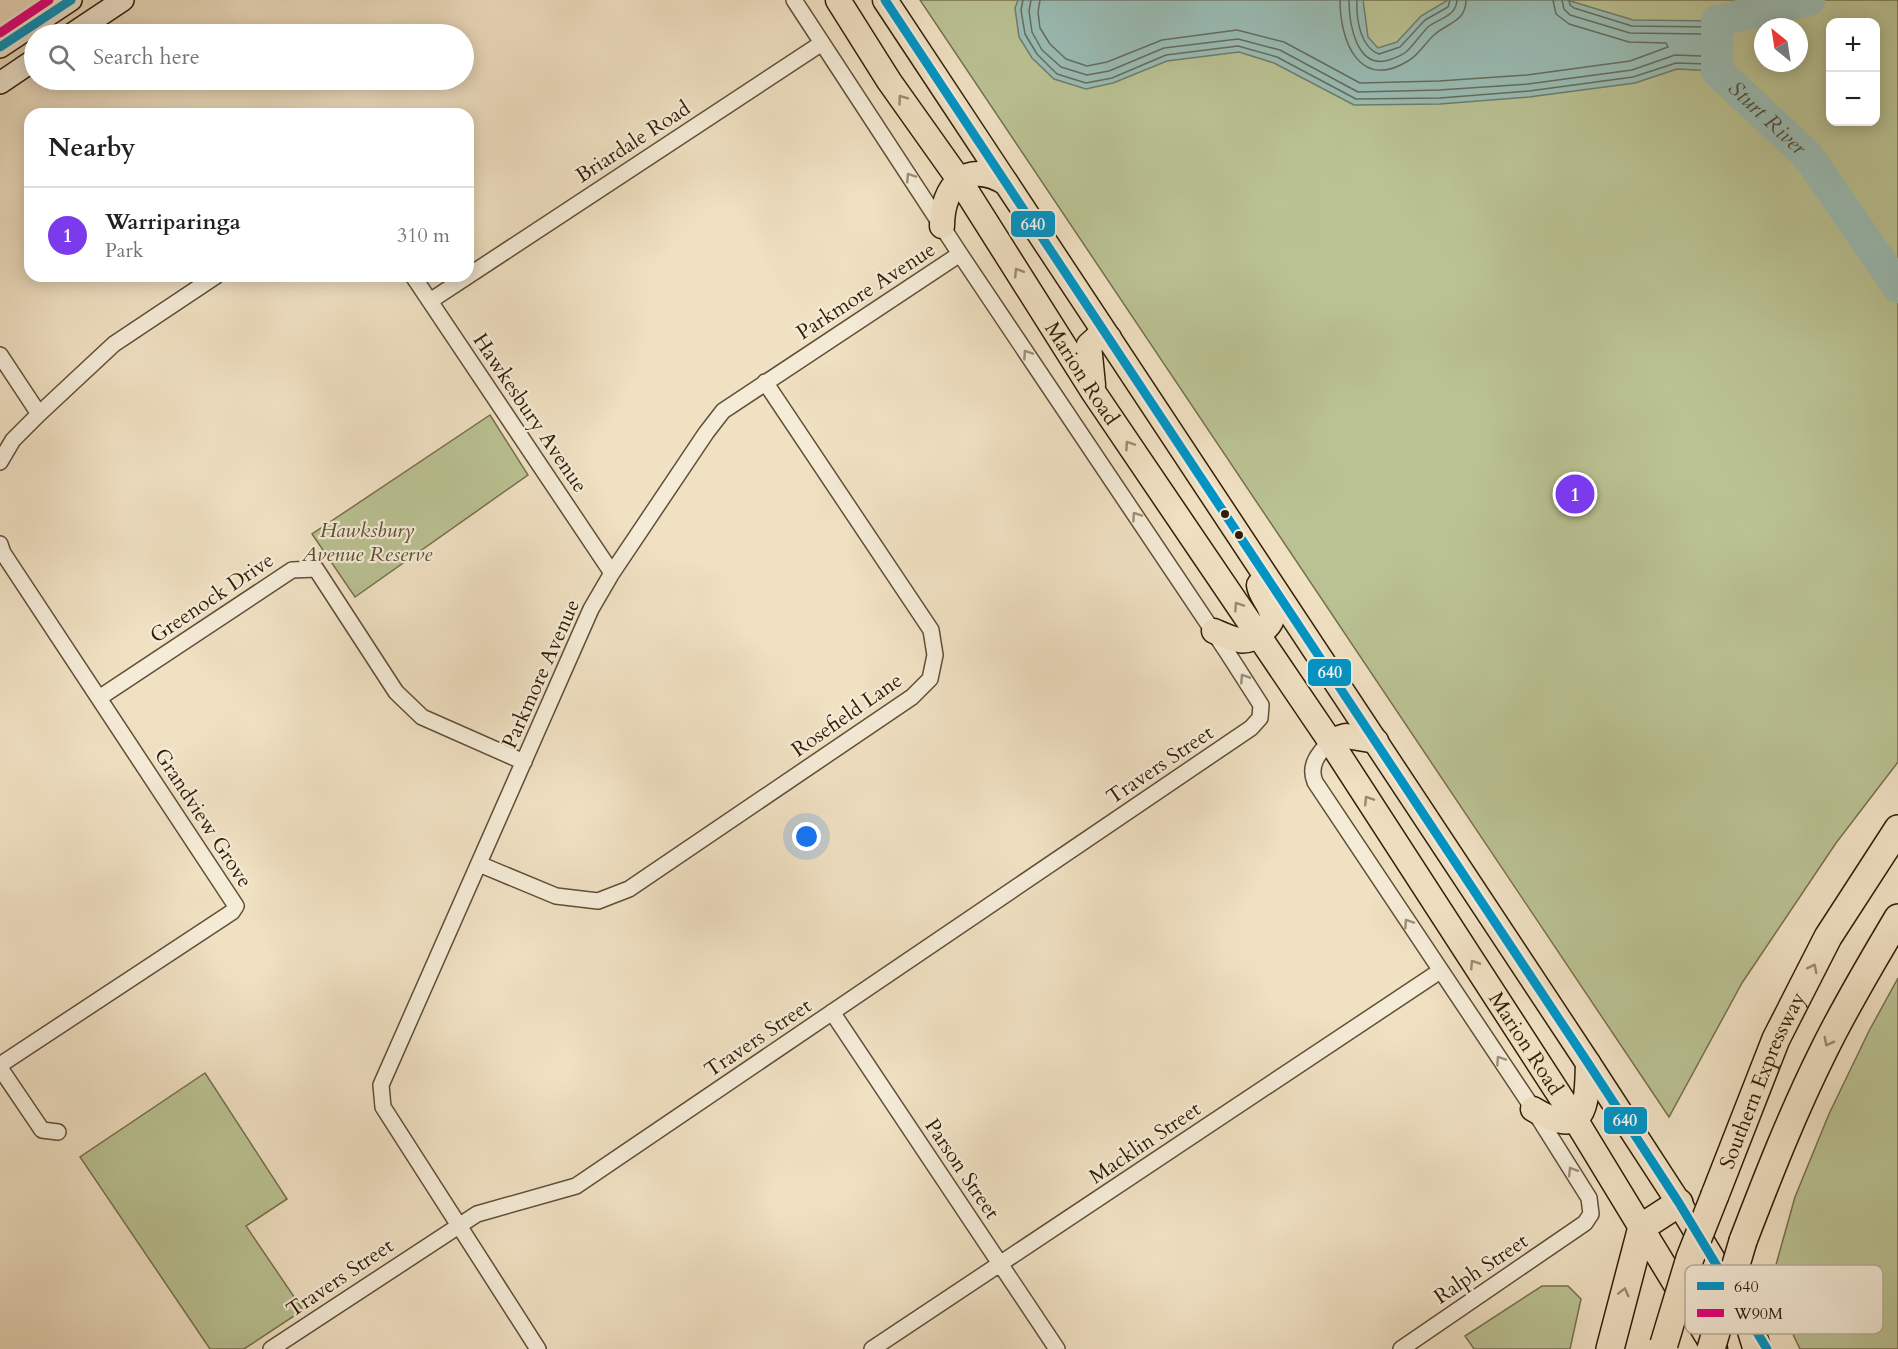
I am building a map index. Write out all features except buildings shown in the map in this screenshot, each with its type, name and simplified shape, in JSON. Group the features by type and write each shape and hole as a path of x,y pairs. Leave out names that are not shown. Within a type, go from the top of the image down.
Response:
{"highway":[{"name":"Southern Expressway","path":"1688,1265 1776,1039 1828,937 1898,829"},
{"name":"Southern Expressway","path":"1736,1265 1743,1241 1776,1156 1823,1052 1898,918"},
{"path":"1610,1349 1642,1227 1679,1203"},
{"name":"Southern Expressway","path":"1664,1346 1685,1275"},
{"name":"Southern Expressway","path":"1713,1349 1717,1334"},
{"path":"1752,1334 1757,1349"}],"main road":[{"path":"35,24 72,0"},
{"path":"87,24 123,0"},
{"name":"Marion Road","path":"838,0 889,81 960,181 1094,393 1330,741 1575,1119 1685,1301"},
{"name":"Marion Road","path":"885,0 1588,1063 1717,1265"},
{"path":"0,47 24,31"},
{"path":"0,83 24,67"},
{"path":"942,226 942,213 947,195 960,181 982,174 997,177 1006,183"},
{"path":"1094,393 1089,345 1099,336 1109,338"},
{"path":"1214,631 1239,641 1246,641 1269,626 1272,619 1271,612 1259,590 1255,558"},
{"path":"1330,741 1346,736 1376,741"},
{"path":"1533,1109 1554,1120 1568,1121 1581,1114 1586,1103 1588,1063"},
{"name":"Marion Road","path":"1704,1334 1713,1349"},
{"name":"Marion Road","path":"1758,1334 1767,1349"}],"street":[{"name":"Marion Road","path":"794,0 960,254 1214,631 1261,705 1260,718 1251,728"},
{"name":"Briardale Road","path":"474,272 822,43"},
{"name":"Parkmore Avenue","path":"538,1349 383,1107 381,1084 591,609 612,573 723,411 960,254"},
{"path":"0,462 13,440 114,344 207,282"},
{"name":"Hawkesbury Avenue","path":"417,282 612,573"},
{"name":"Briardale Road","path":"429,301 459,282"},
{"path":"0,355 39,414"},
{"name":"Rosefield Lane","path":"480,864 556,896 598,901 629,889 912,697 930,679 935,655 931,630 765,382"},
{"name":"Grandview Grove","path":"0,544 3,553 236,906 232,912 0,1066"},
{"name":"Greenock Drive","path":"99,698 292,570 316,569 396,692 422,717 524,762"},
{"name":"Travers Street","path":"272,1349 477,1214 576,1186 1251,728"},
{"name":"Marion Road","path":"1330,741 1314,763 1312,771 1315,782 1533,1109 1589,1198 1591,1214 1585,1223"},
{"name":"Macklin Street","path":"872,1349 1440,971"},
{"name":"Parson Street","path":"832,1012 1057,1349"},
{"path":"0,1066 42,1130 58,1132"},
{"name":"Ralph Street","path":"1401,1349 1585,1223"}],"green space":[{"path":"920,0 1898,0 1898,762 1836,843 1742,983 1669,1117"},
{"name":"Hawksbury Avenue Reserve","path":"490,415 528,475 355,597 312,534"},
{"path":"1898,978 1898,1349 1800,1349 1793,1334 1883,1334 1883,1265 1776,1265 1795,1197 1829,1114 1869,1031"},
{"path":"205,1073 287,1199 246,1226 303,1310 244,1349 210,1349 80,1157"},
{"path":"1542,1286 1568,1286 1581,1299 1570,1349 1474,1349 1465,1336"}],"water":[{"path":"1018,0 1363,0 1368,37 1378,48 1397,42 1421,16 1448,0 1567,0 1633,20 1717,21 1717,71 1677,69 1635,83 1529,97 1440,104 1354,105 1274,63 1239,52 1167,61 1113,83 1086,89 1054,79 1032,58 1019,37 1015,8"}],"waterway":[{"name":"Sturt River","path":"1809,0 1717,21 1717,71 1808,156 1898,287"}],"transit line":[{"name":"W90M","path":"0,33 49,0"},
{"name":"640","path":"35,24 71,0"},
{"name":"640","path":"885,0 1588,1063 1716,1265"},
{"name":"640","path":"0,47 24,31"},
{"name":"640","path":"1758,1334 1767,1349"}],"place":[{"name":"Warriparinga","path":"1575,494"}]}
